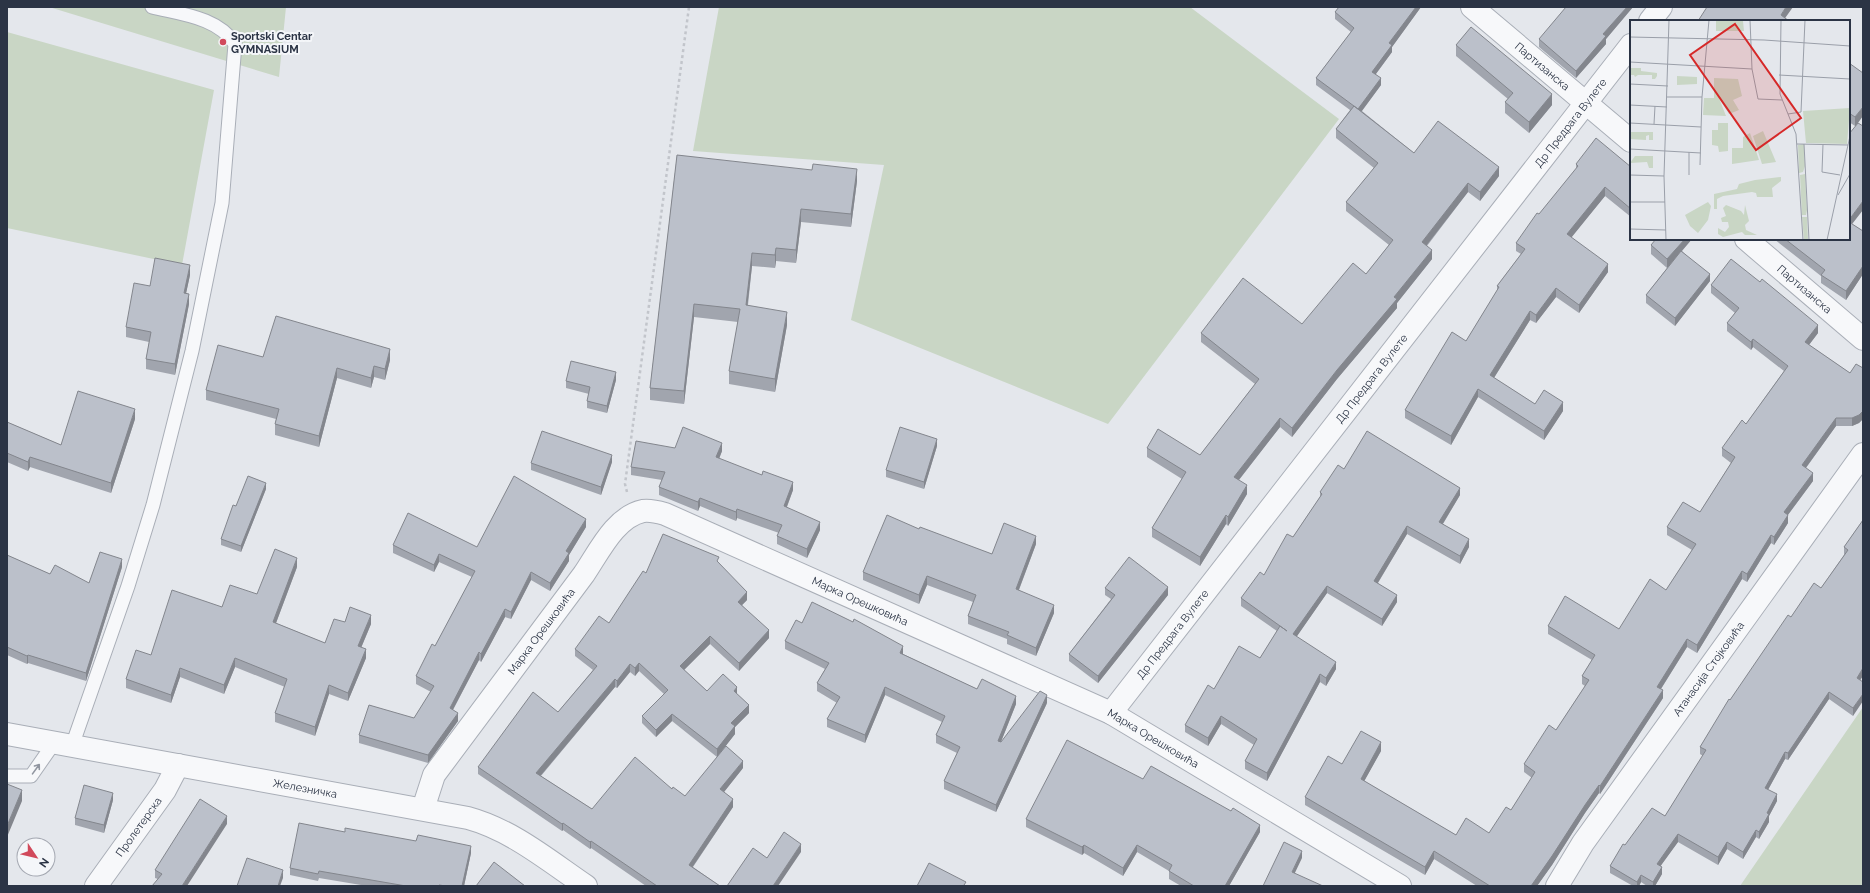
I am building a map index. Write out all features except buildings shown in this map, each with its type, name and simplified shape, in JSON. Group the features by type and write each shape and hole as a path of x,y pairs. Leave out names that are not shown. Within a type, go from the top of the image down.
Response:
{"street":[{"name":"Партизанска","path":"1472,7 1630,140"},
{"path":"1651,20 1661,7"},
{"name":"Др Предрага Вулете","path":"1111,712 1630,46"},
{"name":"Партизанска","path":"1747,240 1863,339"},
{"name":"Атанасија Стојковића","path":"1557,886 1583,843 1863,454"},
{"name":"Марка Орешковића","path":"423,808 434,775 584,574 602,547 623,521 644,511 665,514 1111,712 1400,886"},
{"name":"Железничка","path":"7,734 423,808 468,818 492,826 526,846 586,886"},
{"name":"Пролетерска","path":"96,886 165,790 178,765"}],"lane":[{"path":"7,776 31,776 63,745 106,652 153,505 192,351 222,203 235,44 226,32 215,25 152,7"}],"path":[{"path":"634,515 625,484 689,7"}],"green space":[{"name":"Sportski Centar GYMNASIUM","path":"49,7 286,7 279,77"},
{"path":"719,7 1190,7 1339,119 1108,424 851,320 884,165 693,151"},
{"path":"7,32 214,90 182,265 7,228"},
{"path":"1863,707 1863,886 1740,886"}],"place":[{"name":"Sportski Centar GYMNASIUM","path":"223,42"}]}
